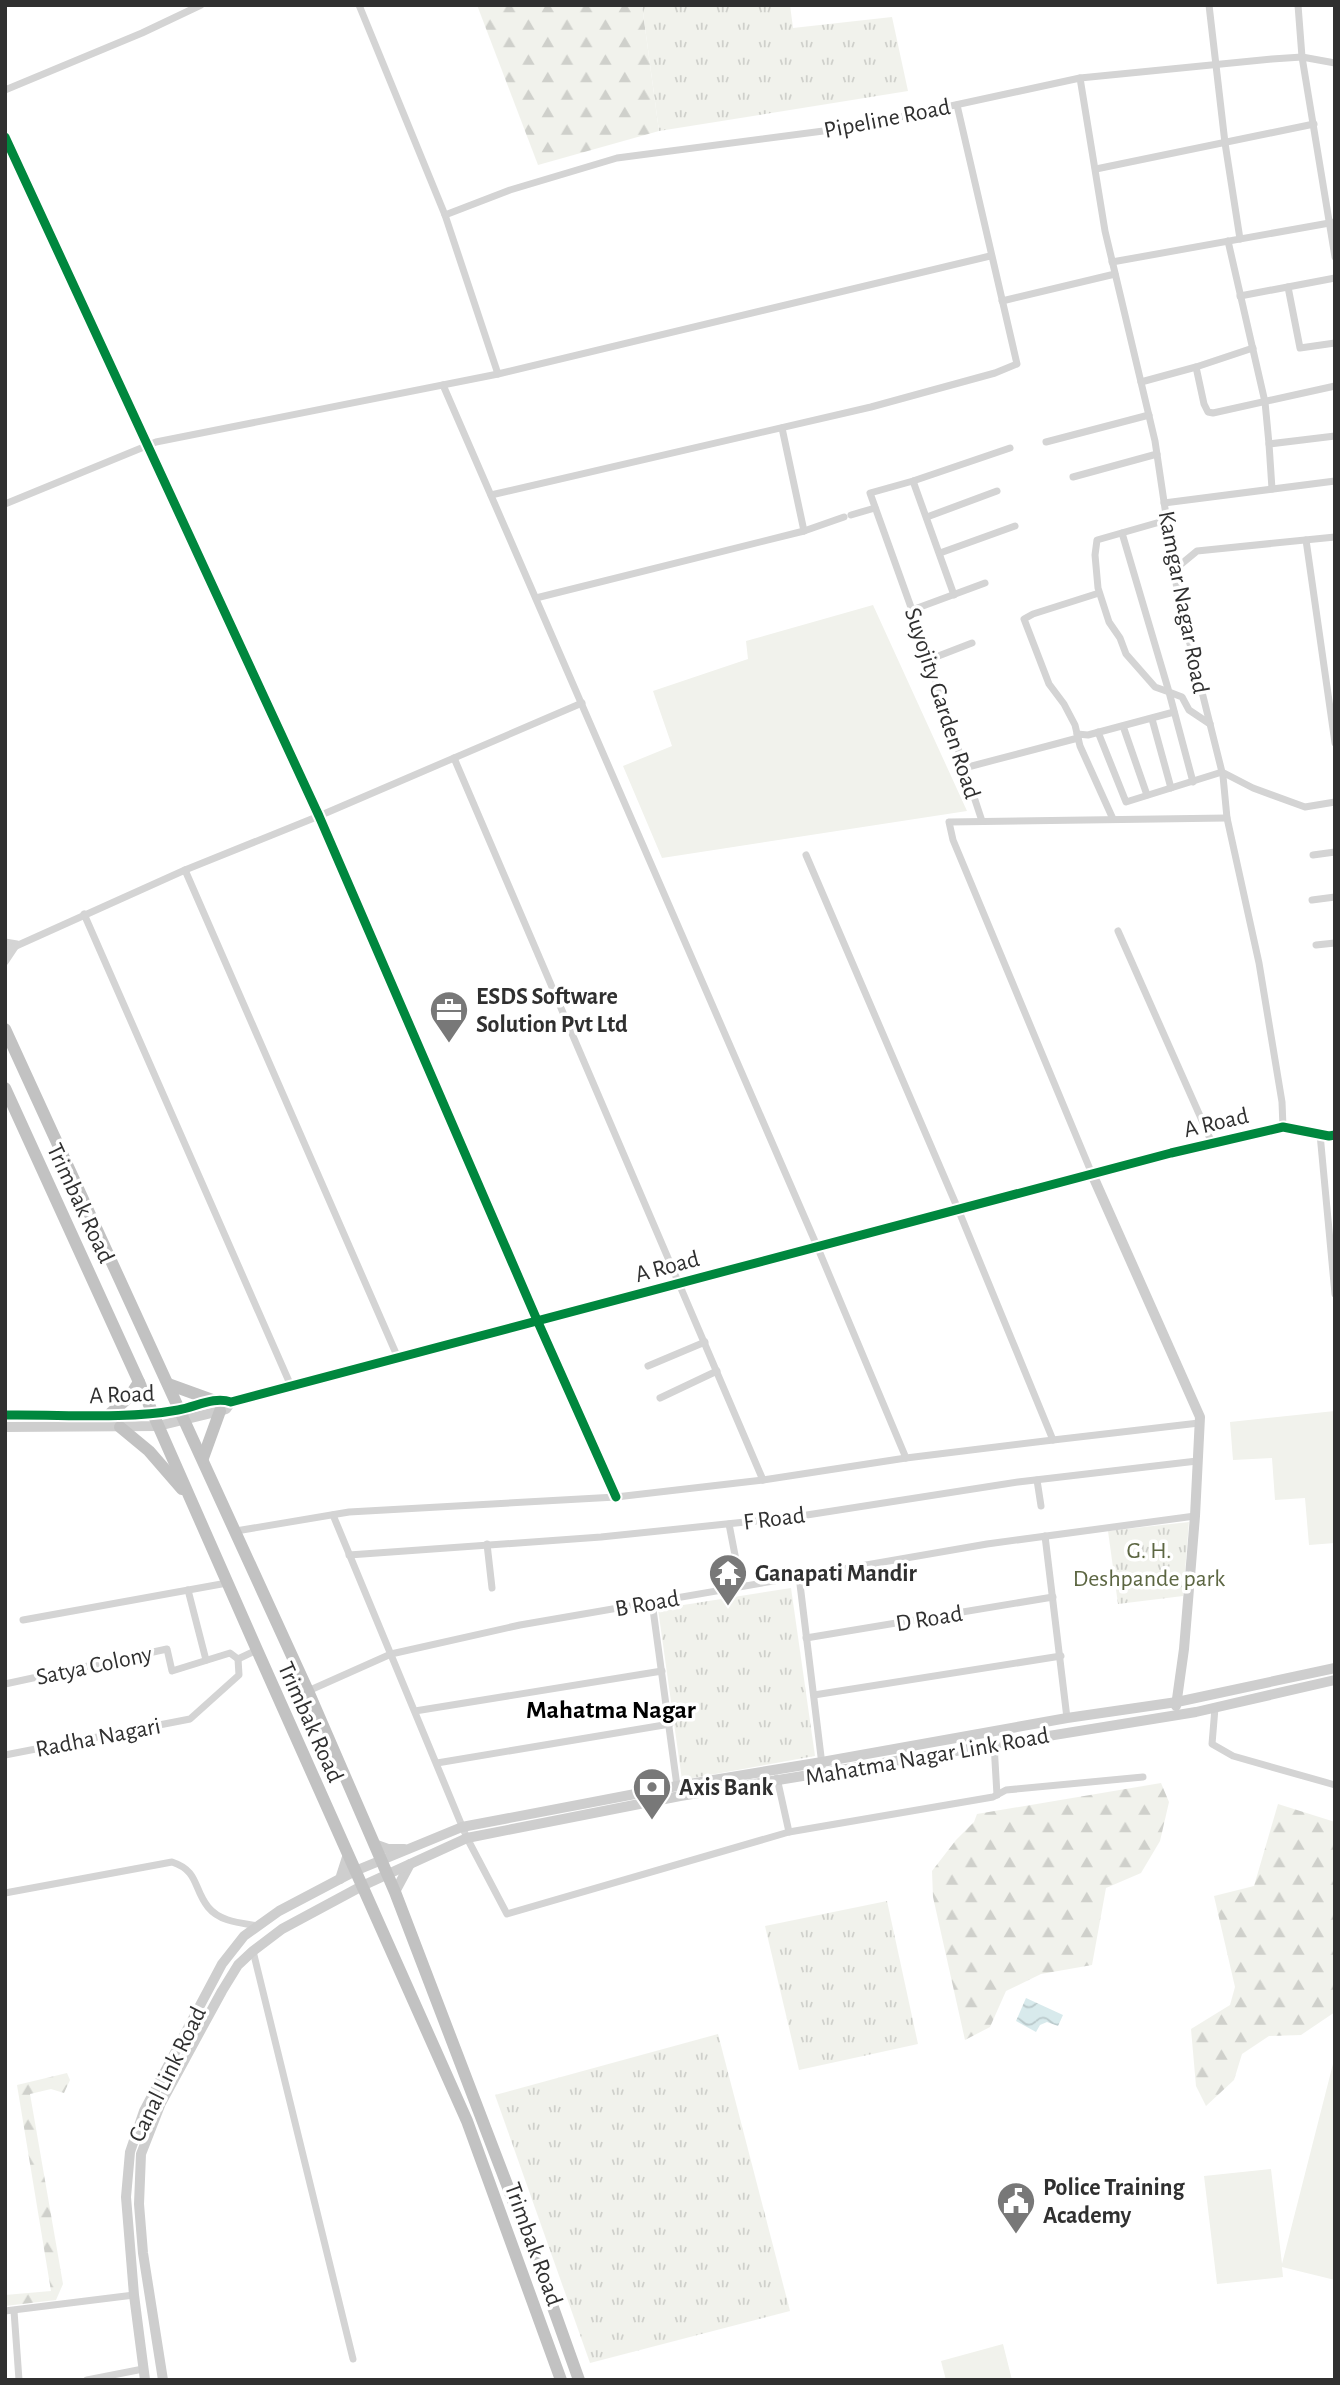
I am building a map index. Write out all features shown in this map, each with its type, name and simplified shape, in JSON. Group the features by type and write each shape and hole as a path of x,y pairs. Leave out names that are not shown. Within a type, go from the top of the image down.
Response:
{"highway":[{"name":"Trimbak Road","path":"5,1029 308,1690 395,1892 583,2379"},
{"name":"Trimbak Road","path":"5,1088 153,1413 467,2121 561,2380"},
{"path":"110,1414 130,1396 139,1382"},
{"path":"168,1384 217,1406 203,1458"},
{"path":"120,1427 149,1451 191,1500"}],"main road":[{"name":"A Road","path":"217,1406 226,1409 231,1402 1212,1143 1283,1127 1335,1135"},
{"path":"1092,1174 1200,1417 1184,1649 1175,1715"},
{"path":"5,1427 158,1426 183,1415 217,1406"},
{"name":"A Road","path":"5,1415 183,1415"},
{"name":"Mahatma Nagar Link Road","path":"362,1886 467,1838 680,1796 778,1782 822,1768 1068,1718 1177,1702 1335,1668"},
{"name":"Mahatma Nagar Link Road","path":"381,1861 462,1827 677,1786 776,1770 822,1768 994,1744 1215,1708 1335,1681"},
{"path":"374,1844 388,1849 409,1850"},
{"path":"340,1880 348,1854"},
{"name":"Canal Link Road","path":"144,2375 126,2197 130,2152 144,2110 222,1964 244,1936 279,1911 355,1871 381,1861"},
{"path":"395,1892 410,1864"},
{"name":"Canal Link Road","path":"163,2380 143,2253 139,2204 141,2154 161,2104 222,1990 239,1965 282,1929 362,1886"},
{"path":"346,1895 361,1895 371,1903"}],"street":[{"path":"5,90 142,33 201,5"},
{"path":"359,5 445,215 498,374"},
{"path":"1209,5 1225,143 1240,239"},
{"path":"1298,5 1302,57 1332,222 1335,257"},
{"name":"Pipeline Road","path":"445,215 510,190 617,158 854,127 1080,78 1302,57 1335,63"},
{"name":"Kamgar Nagar Road","path":"1080,78 1105,231 1157,454 1178,596 1222,772 1227,817 1259,963 1282,1102 1283,1127"},
{"path":"491,495 883,404 995,373 1017,364 957,105"},
{"path":"1096,169 1314,124"},
{"path":"5,137 319,816 616,1497"},
{"path":"1112,262 1332,222"},
{"path":"1228,241 1265,402 1272,489"},
{"path":"5,504 156,442 498,374 990,256"},
{"path":"1002,301 1115,274"},
{"path":"1240,296 1335,278"},
{"path":"1288,287 1300,348 1335,343"},
{"path":"1141,382 1253,348"},
{"path":"1196,367 1204,404 1208,412 1213,413 1335,386"},
{"path":"443,385 817,1246 906,1458"},
{"path":"1045,442 1149,415"},
{"path":"782,428 804,531"},
{"path":"1269,444 1335,436"},
{"path":"536,598 804,531 875,508 870,493 1010,448"},
{"path":"1073,477 1157,454"},
{"path":"913,481 954,594"},
{"path":"1164,503 1335,481"},
{"path":"927,517 997,491"},
{"name":"Suyojity Garden Road","path":"875,508 982,821 949,822 953,840 1092,1174"},
{"path":"1167,520 1097,540 1094,555 1099,593 1109,622 1120,638 1126,654 1155,687 1182,697 1189,710 1210,724"},
{"path":"940,553 1015,526"},
{"path":"1122,533 1193,782"},
{"path":"1174,570 1197,551 1335,537"},
{"path":"1306,540 1335,743"},
{"path":"912,610 985,583"},
{"path":"1099,593 1032,614 1024,619 1049,684 1064,704 1075,726 1114,819"},
{"path":"928,660 972,643"},
{"path":"1325,673 1335,671"},
{"path":"5,951 186,870 582,703"},
{"path":"964,768 1078,737 1077,734 1088,735 1174,712"},
{"path":"1152,719 1171,788"},
{"path":"1123,726 1147,795"},
{"path":"1098,732 1126,802 1222,772 1253,788 1305,807 1335,802"},
{"path":"454,758 763,1480"},
{"path":"982,821 1227,817"},
{"path":"1313,855 1335,852"},
{"path":"806,855 1053,1440"},
{"path":"186,870 398,1358"},
{"path":"1312,900 1335,897"},
{"path":"84,914 291,1386"},
{"path":"1118,931 1212,1143"},
{"path":"5,942 17,944"},
{"path":"1316,945 1335,943"},
{"path":"5,962 17,944"},
{"path":"1320,1134 1335,1294"},
{"path":"648,1366 705,1342"},
{"path":"660,1398 717,1371"},
{"path":"236,1531 349,1512 616,1497 763,1480 906,1458 1199,1423"},
{"name":"F Road","path":"349,1555 601,1537 794,1517 1037,1480 1197,1461"},
{"path":"1037,1480 1041,1506"},
{"path":"333,1515 462,1827 507,1914 789,1832 998,1794 1006,1790 1143,1777"},
{"name":"B Road","path":"308,1690 391,1654 520,1625 988,1544 1195,1516"},
{"path":"729,1524 741,1586"},
{"path":"1045,1536 1068,1718"},
{"path":"487,1544 492,1588"},
{"path":"799,1576 822,1768"},
{"path":"23,1620 227,1583"},
{"path":"188,1590 206,1660 230,1653 238,1659 257,1650"},
{"name":"D Road","path":"806,1638 1053,1597"},
{"path":"652,1602 677,1786"},
{"name":"Satya Colony","path":"5,1684 167,1649 172,1671 206,1660"},
{"path":"814,1695 1060,1656"},
{"name":"Radha Nagari","path":"5,1755 190,1719 239,1675 238,1659"},
{"path":"415,1712 662,1671"},
{"path":"1215,1708 1212,1744 1233,1756 1335,1785"},
{"path":"437,1763 670,1724"},
{"path":"994,1744 998,1794"},
{"path":"776,1770 789,1832"},
{"path":"5,1893 172,1862 185,1866 193,1875 208,1908 228,1921 258,1926"},
{"path":"253,1951 353,2360"},
{"path":"19,2380 10,2311 134,2295"},
{"path":"87,2380 144,2375"}],"green space":[{"path":"477,5 642,5 659,131 538,165"},
{"path":"642,5 790,5 793,28 892,17 908,91 659,131"},
{"path":"873,605 967,811 662,858 623,766 672,746 653,691 748,659 746,641"},
{"path":"1335,1411 1335,1543 1309,1545 1305,1498 1275,1500 1272,1458 1233,1460 1230,1422"},
{"name":"G. H. Deshpande park","path":"1189,1522 1183,1596 1118,1604 1108,1531"},
{"path":"791,1588 815,1756 682,1780 658,1609"},
{"path":"1161,1783 1169,1802 1160,1841 1141,1873 1106,1888 1092,1965 1041,1974 1006,1991 990,2027 965,2040 933,1897 932,1871 974,1822 977,1814"},
{"path":"1278,1804 1335,1822 1335,2012 1301,2035 1269,2036 1242,2054 1234,2080 1206,2106 1196,2086 1191,2029 1230,2005 1235,1987 1214,1896 1254,1886"},
{"path":"887,1901 918,2044 799,2070 765,1926"},
{"path":"718,2034 790,2311 590,2363 495,2095"},
{"path":"1335,2056 1335,2280 1282,2267 1283,2277 1217,2284 1204,2176 1271,2169 1282,2264"},
{"path":"67,2073 70,2080 64,2093 51,2089 30,2094 63,2284 56,2300 5,2306 5,2295 51,2291 17,2085"},
{"path":"1003,2344 1012,2380 946,2380 941,2361"}],"water":[{"path":"1026,1998 1063,2015 1058,2026 1047,2022 1040,2025 1036,2032 1016,2021"}],"cycle path":[{"path":"5,137 319,816 616,1497"},
{"path":"5,1415 135,1415 178,1410 212,1401 231,1402 1171,1153 1283,1127 1335,1135"}],"place":[{"name":"ESDS Software Solution Pvt Ltd","path":"449,1044"},
{"name":"Ganapati Mandir","path":"728,1607"},
{"name":"Axis Bank","path":"652,1821"},
{"name":"Police Training Academy","path":"1016,2235"}],"district":[{"name":"Mahatma Nagar","path":"611,1709"}]}
